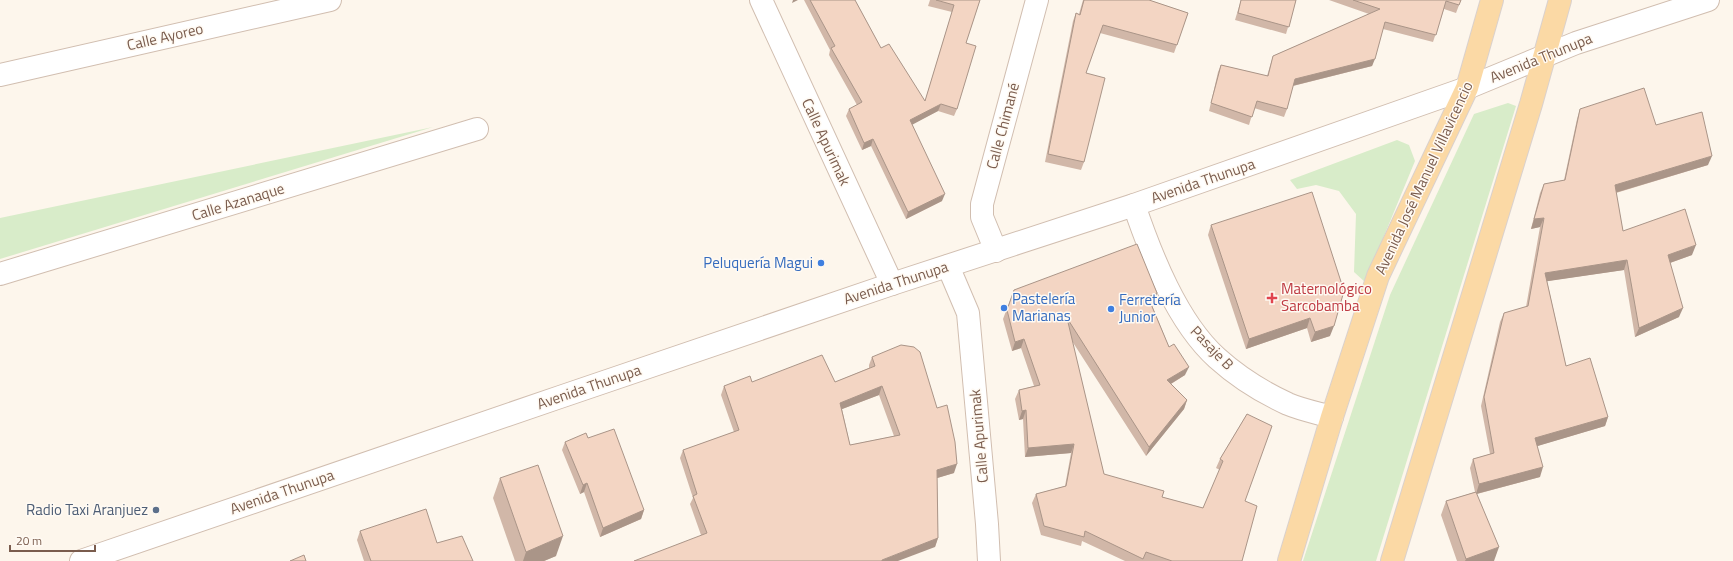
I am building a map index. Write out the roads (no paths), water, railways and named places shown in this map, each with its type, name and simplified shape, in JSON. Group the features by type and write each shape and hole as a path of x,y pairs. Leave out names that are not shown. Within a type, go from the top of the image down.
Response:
{"main road":[{"name":"Avenida José Manuel Villavicencio","path":"1289,561 1332,417 1378,276 1468,88 1492,0"},
{"path":"1392,561 1545,56 1560,0"}],"street":[{"name":"Calle Ayoreo","path":"0,75 330,0"},
{"name":"Calle Apurimak","path":"761,0 892,284"},
{"name":"Calle Chimané","path":"996,250 982,217 982,204 1037,0"},
{"name":"Avenida Thunupa","path":"81,561 892,284 1134,205 1468,88 1576,43 1708,0"},
{"name":"Calle Azanaque","path":"0,274 477,130"},
{"name":"Pasaje B","path":"1134,205 1148,247 1167,286 1188,324 1216,357 1251,385 1290,405 1332,417"},
{"name":"Calle Apurimak","path":"948,266 968,313 989,561"}],"place":[{"name":"Peluquería Magui","path":"821,263"},
{"name":"Maternológico Sarcobamba","path":"1272,298"},
{"name":"Pastelería Marianas","path":"1004,308"},
{"name":"Ferretería Junior","path":"1111,309"},
{"name":"Radio Taxi Aranjuez","path":"156,510"}]}
